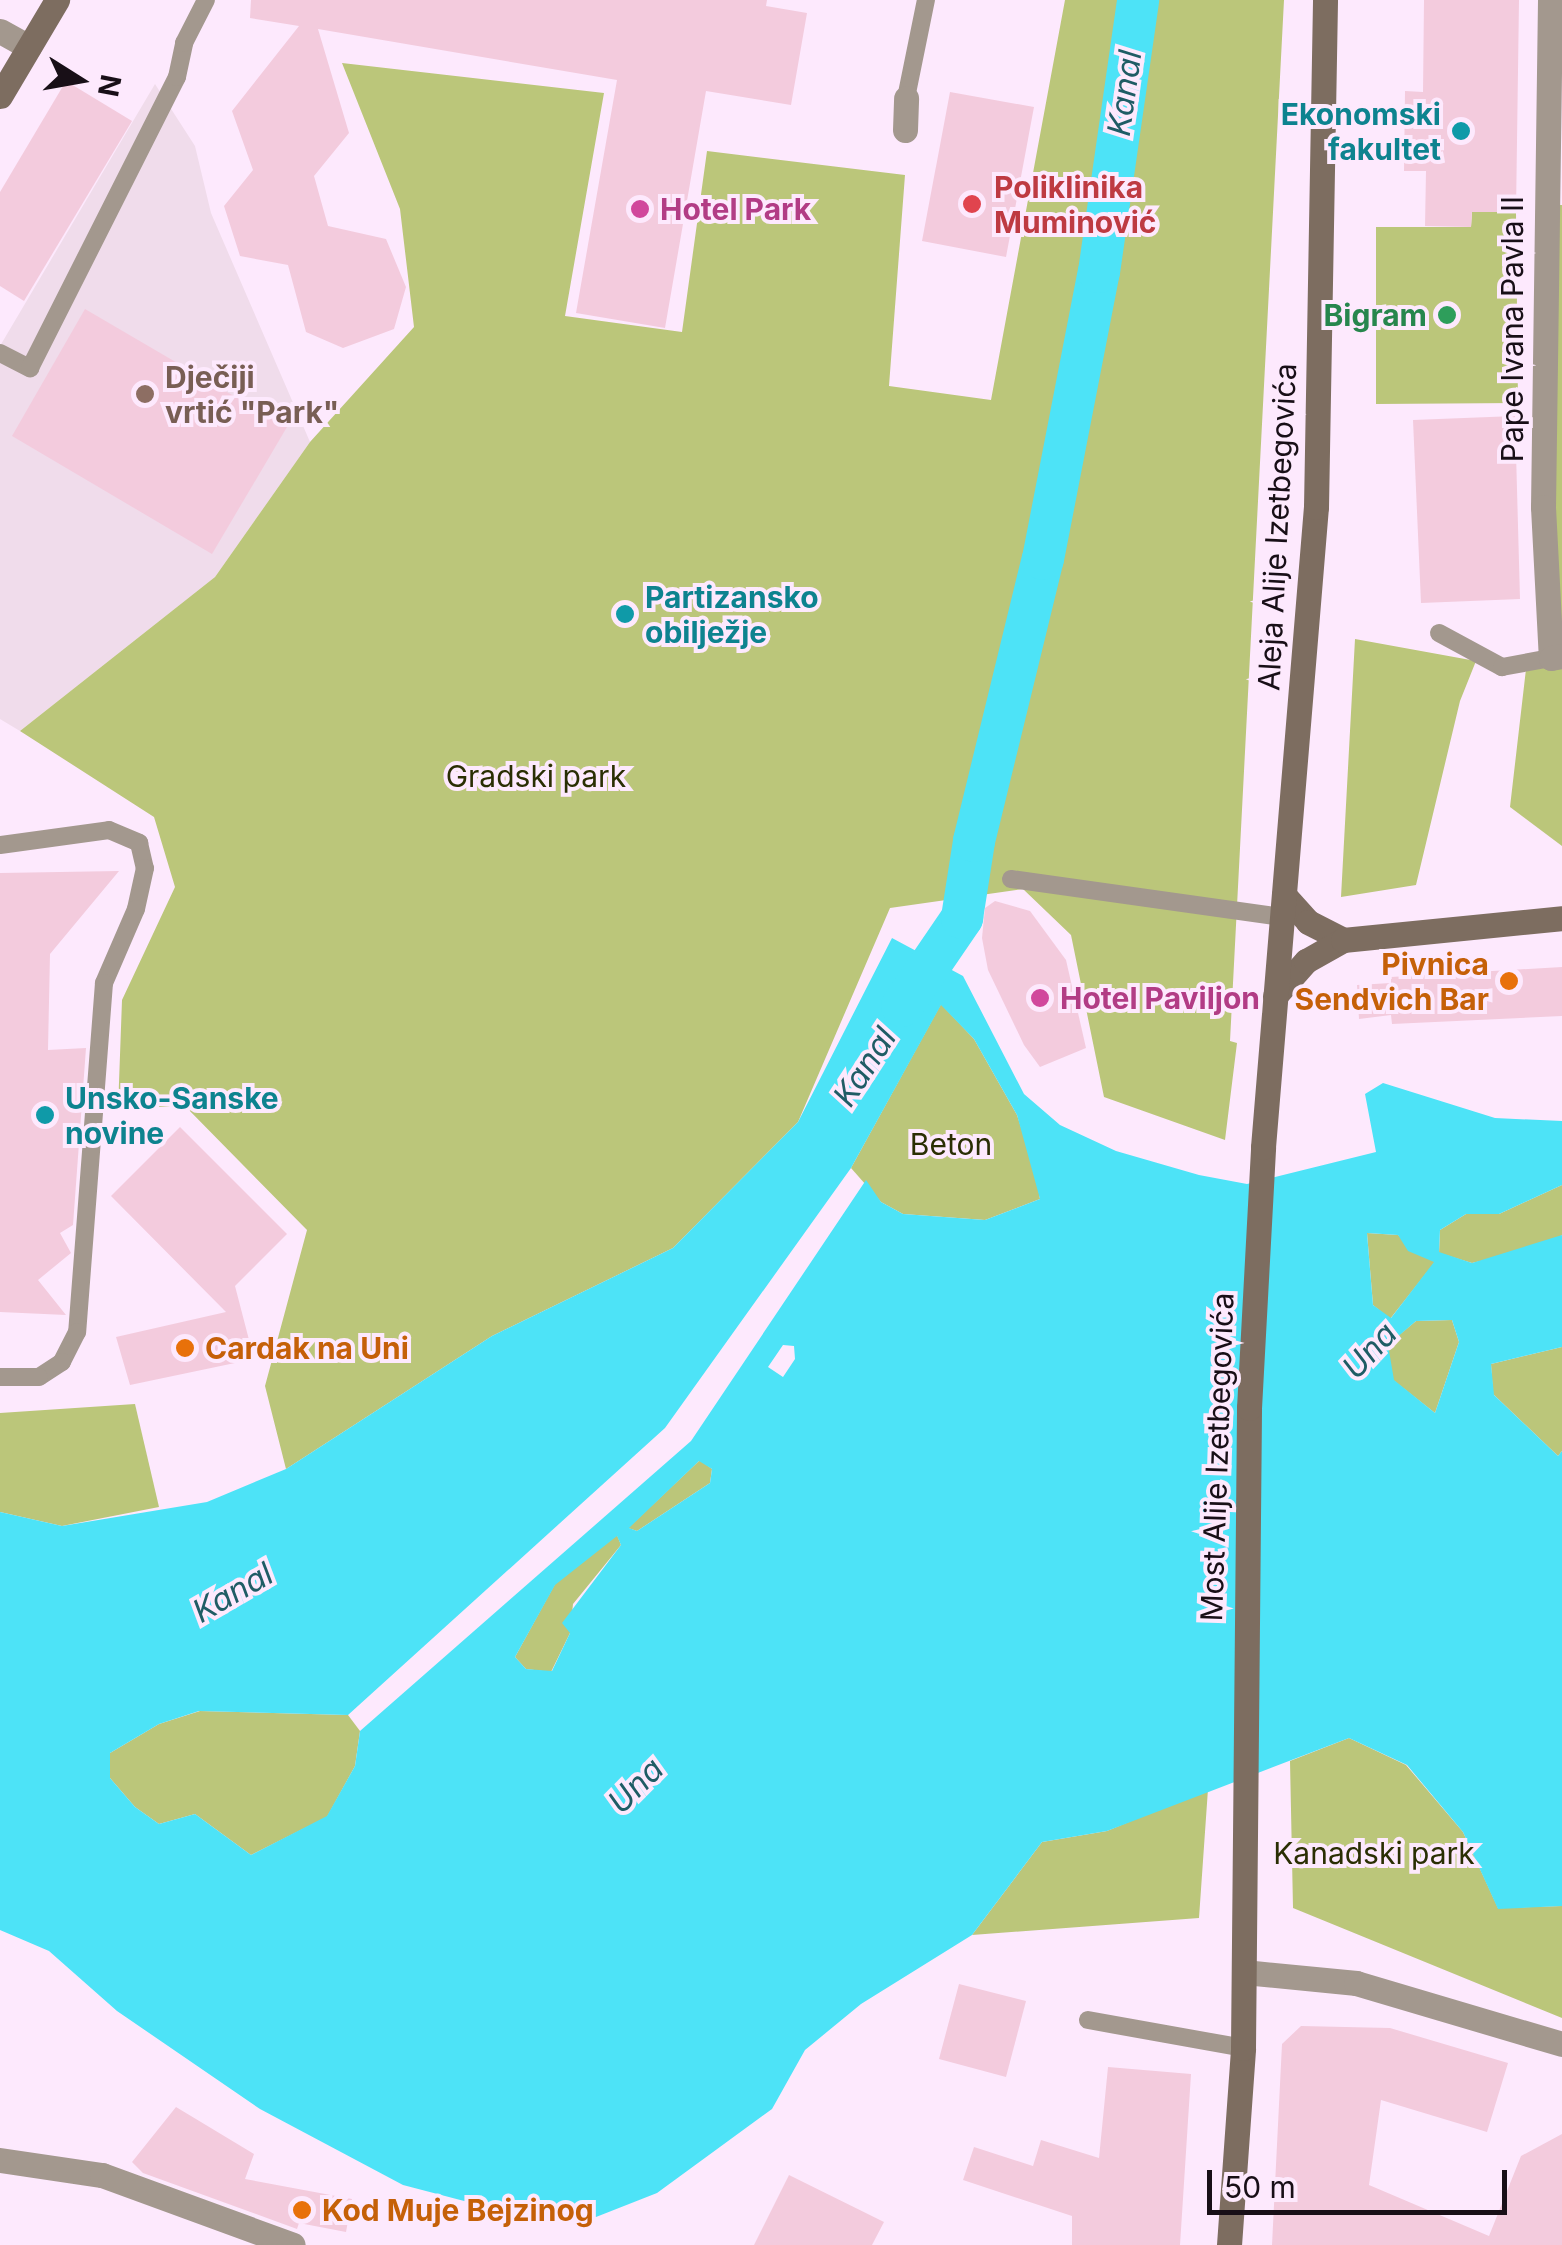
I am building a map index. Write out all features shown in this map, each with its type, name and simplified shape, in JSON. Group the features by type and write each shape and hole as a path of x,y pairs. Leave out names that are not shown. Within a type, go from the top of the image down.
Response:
{"main road":[{"path":"0,96 57,0"},
{"name":"Aleja Alije Izetbegovića","path":"1270,1055 1316,508 1324,0"},
{"path":"1283,906 1343,940"},
{"path":"1275,997 1306,960 1343,940 1562,918"},
{"name":"Most Alije Izetbegovića","path":"1228,2245 1243,2048 1249,1427 1270,1055"}],"street":[{"name":"Pape Ivana Pavla II","path":"1550,0 1554,164 1543,507 1556,657"},
{"path":"0,31 29,47"},
{"path":"905,130 906,98"},
{"path":"1244,1972 1356,1982 1562,2044"},
{"path":"0,2160 102,2176 260,2239 293,2245"}],"lane":[{"path":"0,353 30,368 177,76 184,43 206,0"},
{"path":"906,98 926,0"},
{"path":"1440,633 1502,667 1556,657"},
{"path":"0,845 109,830 139,843 144,868 136,910 110,958 101,1000 77,1332 62,1362 39,1377 0,1378"},
{"path":"1011,879 1283,906"},
{"path":"1088,2020 1243,2048"}],"shaded area":[{"name":"Dječiji vrtić \"Park\"","path":"155,84 195,146 211,213 310,442 215,577 20,731 0,719 0,346"}],"green space":[{"name":"Gradski park","path":"1065,0 1284,0 1230,1041 1237,1043 1225,1140 1104,1097 1071,935 1023,889 890,908 798,1122 673,1248 492,1336 286,1469 265,1386 307,1230 184,1105 118,1110 122,1000 175,887 154,817 20,731 215,577 310,442 414,327 400,209 342,63 604,93 565,316 682,332 707,151 905,175 889,386 991,400"},
{"path":"1546,205 1562,205 1562,846 1510,807 1526,669 1551,657"},
{"name":"Bigram","path":"1472,212 1516,212 1518,403 1376,404 1376,227 1471,227"},
{"path":"1355,639 1476,661 1460,701 1416,885 1341,897"},
{"name":"Beton","path":"941,1004 974,1039 1017,1115 1035,1170 1040,1199 985,1220 903,1214 881,1202 851,1168"},
{"path":"1562,1185 1562,1235 1545,1246 1472,1263 1439,1253 1440,1230 1466,1214 1499,1214"},
{"path":"1367,1233 1398,1235 1435,1262 1390,1319 1373,1305"},
{"path":"1452,1320 1459,1342 1435,1413 1393,1380 1387,1345 1416,1321"},
{"path":"1562,1347 1562,1451 1558,1456 1493,1394 1491,1364"},
{"path":"135,1404 159,1507 62,1526 0,1512 0,1413"},
{"path":"700,1460 712,1469 710,1483 637,1531 628,1528"},
{"path":"617,1535 621,1545 573,1604 570,1633 551,1672 526,1669 515,1657 555,1584"},
{"path":"200,1711 348,1715 360,1731 355,1766 327,1817 251,1855 195,1814 159,1824 135,1807 110,1778 110,1753 159,1724"},
{"name":"Kanadski park","path":"1349,1738 1406,1765 1463,1832 1498,1908 1562,1906 1562,2018 1293,1908 1290,1761"},
{"path":"1208,1789 1199,1918 972,1935 1042,1842 1107,1831"}],"water":[{"name":"Una","path":"892,938 963,976 1024,1094 1060,1125 1116,1151 1199,1175 1247,1184 1376,1152 1365,1094 1383,1083 1495,1118 1562,1121 1562,1185 1499,1214 1466,1214 1440,1230 1439,1252 1472,1263 1562,1235 1562,1347 1491,1364 1494,1395 1558,1456 1562,1451 1562,1906 1498,1909 1463,1832 1407,1765 1349,1738 1107,1831 1042,1842 972,1935 861,2004 805,2050 772,2109 657,2193 596,2217 533,2219 403,2185 260,2109 117,2011 49,1951 0,1930 0,1512 62,1526 207,1502 286,1469 492,1336 673,1248 798,1122","holes":["941,1005 974,1039 1017,1115 1040,1199 985,1220 903,1214 881,1202 866,1180 691,1441 360,1731 355,1766 327,1816 251,1855 195,1814 159,1824 135,1807 110,1778 110,1753 159,1724 199,1711 348,1715 665,1428 851,1168","1367,1233 1398,1235 1408,1251 1434,1262 1391,1318 1373,1305","1452,1320 1459,1342 1435,1413 1394,1380 1388,1345 1416,1321","783,1345 794,1346 795,1359 783,1377 768,1367","699,1461 712,1469 710,1483 637,1531 629,1528","617,1536 621,1545 562,1623 570,1633 552,1671 526,1669 515,1657 555,1585"]}],"building":[{"path":"251,0 767,0 766,6 807,13 791,105 706,91 665,328 576,313 617,80 318,29 349,133 314,176 328,226 386,239 406,287 394,329 343,348 306,332 288,265 240,256 224,206 253,170 232,111 299,26 250,18"},
{"name":"Ekonomski fakultet","path":"1424,0 1519,0 1516,212 1472,212 1471,227 1425,226 1426,171 1404,171 1405,91 1423,92"},
{"path":"66,81 132,121 24,301 0,286 0,192"},
{"name":"Poliklinika Muminović","path":"950,92 1034,107 1006,257 922,241"},
{"path":"85,309 287,427 212,554 12,436"},
{"path":"1515,416 1520,599 1421,603 1413,420"},
{"name":"Unsko-Sanske novine","path":"119,871 50,954 48,1050 86,1048 73,1225 60,1233 71,1253 38,1280 66,1315 0,1312 0,873"},
{"name":"Hotel Paviljon","path":"995,901 1030,911 1066,960 1086,1048 1040,1067 1024,1045 988,970 982,938 985,908"},
{"path":"1562,967 1562,1016 1392,1024 1391,1015 1359,1019 1357,985 1391,983 1391,977"},
{"path":"180,1127 287,1234 235,1286 254,1359 130,1385 116,1337 226,1312 111,1196"},
{"path":"959,1984 1026,2001 1006,2077 939,2059"},
{"path":"1301,2026 1390,2028 1508,2063 1487,2132 1381,2100 1369,2185 1489,2236 1521,2156 1562,2134 1562,2245 1272,2245 1282,2044"},
{"path":"1108,2067 1191,2074 1180,2245 1072,2245 1072,2216 963,2180 974,2147 1033,2166 1041,2140 1099,2158"},
{"path":"176,2107 254,2154 245,2179 352,2199 346,2232 299,2223 297,2229 143,2173 132,2162"},
{"path":"789,2175 884,2222 872,2245 754,2245"}],"waterway":[{"name":"Kanal","path":"902,1006 962,918 974,841 1043,559 1099,272 1138,0"}],"place":[{"name":"Ekonomski fakultet","path":"1461,131"},
{"name":"Poliklinika Muminović","path":"972,204"},
{"name":"Hotel Park","path":"640,209"},
{"name":"Bigram","path":"1447,315"},
{"name":"Dječiji vrtić \"Park\"","path":"145,394"},
{"name":"Partizansko obilježje","path":"625,614"},
{"name":"Pivnica Sendvich Bar","path":"1509,981"},
{"name":"Hotel Paviljon","path":"1040,998"},
{"name":"Unsko-Sanske novine","path":"45,1115"},
{"name":"Cardak na Uni","path":"185,1348"},
{"name":"Kod Muje Bejzinog","path":"302,2210"}]}
